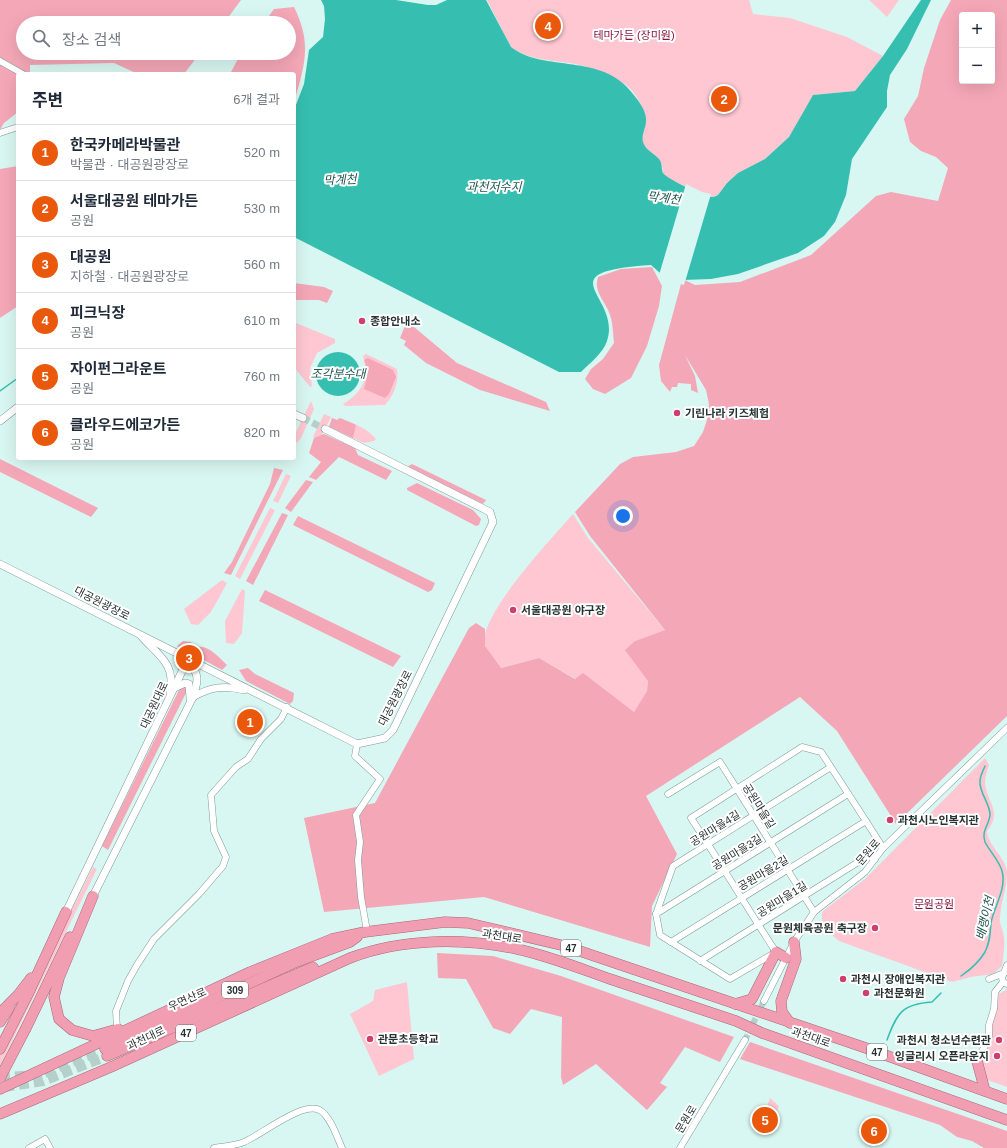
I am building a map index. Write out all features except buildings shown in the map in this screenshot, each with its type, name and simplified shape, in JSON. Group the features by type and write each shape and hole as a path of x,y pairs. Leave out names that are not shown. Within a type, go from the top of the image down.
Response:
{"highway":[{"path":"0,1078 86,904 93,896"},
{"path":"93,896 59,978 54,996 59,1019 72,1030 93,1036 117,1029 132,1027"},
{"path":"0,1049 66,912"},
{"name":"과천대로","path":"0,1089 250,972 332,939 366,932 445,922 468,923 565,946 1007,1099"},
{"name":"우면산로","path":"366,932 350,942 296,962 106,1053 352,952 370,950"},
{"name":"과천대로","path":"0,1114 111,1067 331,965 370,950 396,945 451,942 494,945 543,956 736,1021 762,1033 1007,1120"},
{"path":"790,1023 782,1012 781,1001 796,959 794,942"},
{"path":"734,1004 752,999 776,952 786,958"},
{"path":"0,1022 18,995 41,966"},
{"path":"0,1013 18,995"},
{"path":"977,1061 985,1091"}],"street":[{"path":"0,60 20,72"},
{"path":"0,133 16,128"},
{"path":"0,421 16,409"},
{"path":"296,415 303,418"},
{"name":"대공원광장로","path":"0,564 188,659 288,707 357,744 385,738 393,730 492,522 490,512 325,429"},
{"path":"139,634 165,660 171,672 171,687 166,706"},
{"path":"93,896 193,697 197,684 197,673 188,659"},
{"name":"대공원대로","path":"66,912 188,659"},
{"path":"174,688 185,683 189,684 191,690 189,706"},
{"path":"193,697 209,689 218,687 230,687 257,693"},
{"path":"117,1029 116,1011 128,981 154,938 199,894 223,866 226,857 214,831 210,806 211,795 236,767 248,759 261,739 281,719 288,707"},
{"name":"문원로","path":"764,1001 794,942 814,912 865,872 883,848 1007,728"},
{"path":"357,744 354,756 380,779 356,815 360,842 358,860 359,878 366,932"},
{"path":"656,914 660,935 730,980 776,952 758,926 691,818 802,747 821,752 883,848"},
{"name":"공원마을길","path":"668,794 720,762 814,912"},
{"name":"공원마을4길","path":"656,914 673,866 831,767"},
{"name":"공원마을3길","path":"656,914 848,794"},
{"name":"공원마을2길","path":"671,942 866,821"},
{"name":"공원마을1길","path":"700,961 868,856 875,859"},
{"path":"977,1061 989,1038 989,1025 994,1009 996,992 1004,982 1007,965"},
{"path":"1004,982 989,979 1005,973"},
{"name":"문원로","path":"680,1148 745,1040"},
{"path":"214,1148 246,1141 302,1110 313,1108 322,1111 326,1116 342,1148"},
{"path":"29,1148 45,1139 50,1148"}],"green space":[{"name":"테마가든 (장미원)","path":"487,0 749,0 753,14 790,18 847,37 883,56 855,91 813,95 789,137 765,159 738,173 727,183 718,195 712,197 667,178 663,173 662,164 650,152 643,142 642,136 646,122 644,110 632,90 607,76 581,65 542,59 518,52 511,47"},
{"path":"869,0 899,0 887,17"},
{"path":"296,323 335,339 335,343 317,353 310,368 312,386 310,387 296,370"},
{"path":"366,354 397,369 397,378 393,393 385,405 345,406 343,404 360,390 363,384 365,378 365,364 363,356"},
{"path":"311,401 314,409 301,438 297,443 296,432"},
{"path":"324,414 331,417 322,435 314,438 313,437"},
{"path":"332,418 337,420 340,418 355,424 376,439 374,441 364,443 329,427"},
{"path":"286,474 291,476 278,503 273,501"},
{"path":"270,508 275,510 240,579 235,576"},
{"name":"서울대공원 야구장","path":"573,514 588,538 665,630 635,641 648,681 647,691 634,712 583,674 576,679 539,658 501,668 485,645 486,632 504,597 534,558"},
{"path":"222,580 227,583 211,612 198,625 191,624 184,609"},
{"path":"242,589 245,591 242,633 234,644 226,643 225,621"},
{"name":"문원공원","path":"985,758 989,765 985,783 986,790 994,812 992,824 987,831 990,841 1006,866 1007,872 1000,917 1000,923 1004,935 1002,966 993,974 971,977 952,982 839,941 823,924 823,911 865,879"},
{"path":"93,867 97,869 0,1065 0,1052"},
{"path":"407,982 414,1059 379,1076 350,1014 373,1001 375,990"},
{"name":"과천시 청소년수련관","path":"1007,989 1007,1087 976,1076 991,1038 992,1024 999,994"},
{"path":"770,1098 779,1106 775,1116 767,1107"},
{"path":"765,1109 776,1119 765,1132 754,1122"},
{"path":"877,1117 884,1130 877,1145 866,1140 863,1133"}],"shaded area":[{"path":"0,0 241,0 229,16 16,16 16,60 195,60 186,72 134,72 114,63 30,65 30,72 16,72 16,114 4,123 0,130"},
{"path":"951,0 1007,0 1007,716 896,824 837,731 800,697 646,796 677,854 652,906 650,947 484,897 324,912 304,818 375,803 469,628 476,623 485,629 485,646 501,668 539,658 575,679 583,673 634,712 647,691 648,681 625,650 635,641 665,630 590,536 575,512 620,464 633,457 676,452 694,446 703,432 707,420 709,404 706,390 685,355 695,376 698,393 691,390 691,384 678,383 677,387 672,387 670,392 661,381 659,365 681,284 684,285 685,280 695,285 740,282 811,255 876,196 891,192 938,201 948,168 936,157 921,151 910,142 904,119 918,96 924,68 940,20"},
{"path":"294,7 300,20 305,43 305,54 304,65 296,95 296,72 231,72 237,60 296,60 296,16 269,16 274,9"},
{"path":"16,166 16,307 0,318 0,169"},
{"path":"652,267 662,286 659,306 647,346 631,378 605,394 593,389 585,379 591,369 603,359 614,343 611,318 597,288 598,277 621,269"},
{"path":"296,283 324,287 333,291 327,303 319,300 296,300"},
{"path":"405,326 414,327 457,363 546,402 550,411 480,390 426,363 404,345 406,341 400,338"},
{"path":"368,358 393,370 396,377 389,394 385,398 364,389 367,368 364,360"},
{"path":"332,418 337,420 340,418 356,425 353,438 329,427"},
{"path":"324,434 355,448 358,455 392,471 386,480 339,457 316,480 309,477 321,462 309,453 314,438"},
{"path":"0,459 98,508 91,517 0,472"},
{"path":"412,464 486,500 483,504 407,467"},
{"path":"274,468 283,470 231,575 224,573 232,562 270,484"},
{"path":"306,480 313,482 291,512 285,508"},
{"path":"417,483 473,510 481,519 479,525 476,526 407,490 407,488"},
{"path":"282,513 288,515 253,585 246,581"},
{"path":"298,516 435,583 432,590 428,592 293,525"},
{"path":"265,590 401,656 393,667 259,601"},
{"path":"183,641 191,642 192,644 188,651 177,646"},
{"path":"198,647 210,650 227,665 222,670 195,655"},
{"path":"248,668 255,674 294,693 293,701 290,704 246,681 239,670"},
{"path":"183,687 186,689 186,693 108,850 102,846 180,688"},
{"path":"437,953 493,956 561,976 734,1037 720,1062 685,1047 660,1083 667,1087 647,1110 596,1064 563,1085 561,1077 562,1017 531,1009 510,1034 493,1028 466,979 438,978"},
{"path":"750,1042 1007,1131 1007,1148 984,1148 972,1141 957,1137 940,1125 740,1059"}],"water":[{"name":"과천저수지","path":"321,0 396,0 436,5 447,0 486,0 511,47 524,55 589,68 606,73 620,81 640,103 644,110 646,121 643,142 660,161 663,173 686,187 702,194 714,197 718,195 727,183 738,173 765,159 789,137 813,95 855,91 883,56 921,0 931,0 907,49 890,75 887,91 887,107 852,159 846,195 835,222 824,236 798,253 738,274 711,279 683,280 660,273 651,265 619,268 601,274 594,280 594,289 605,311 609,325 607,341 599,354 581,372 559,372 296,238 296,105 304,84 309,50 323,37 325,19 324,6"},
{"name":"조각분수대","path":"334,352 342,352 347,353 354,358 359,365 359,383 354,390 347,395 334,396 326,393 319,386 316,378 316,370 319,362 326,355"}],"pier":[{"path":"686,184 702,192 711,194 685,282 683,282 659,275"}],"waterway":[{"name":"막계천","path":"0,391 16,379"},
{"name":"배랭이천","path":"961,976 974,966 987,948 991,923 1003,884 1001,867 987,846 984,838 990,815 990,811 980,785 980,777 985,766"},
{"name":"배랭이천","path":"887,1040 894,1023 902,1012 914,1005 932,1002 941,993"}],"tunnel":[{"path":"303,418 325,429"},
{"path":"745,1040 764,1001"},
{"path":"0,1078 42,1074 105,1049"},
{"path":"4,1087 43,1081 107,1056"}],"place":[{"name":"피크닉장","path":"548,26"},
{"name":"서울대공원 테마가든","path":"724,99"},
{"name":"종합안내소","path":"362,321"},
{"name":"기린나라 키즈체험","path":"677,413"},
{"name":"서울대공원 야구장","path":"513,610"},
{"name":"대공원","path":"189,658"},
{"name":"한국카메라박물관","path":"250,722"},
{"name":"과천시노인복지관","path":"890,820"},
{"name":"문원체육공원 축구장","path":"875,928"},
{"name":"과천시 장애인복지관","path":"843,979"},
{"name":"과천문화원","path":"866,993"},
{"name":"관문초등학교","path":"370,1039"},
{"name":"과천시 청소년수련관","path":"999,1040"},
{"name":"잉글리시 오픈라운지","path":"997,1056"},
{"name":"자이펀그라운트","path":"765,1120"},
{"name":"클라우드에코가든","path":"874,1131"}]}
